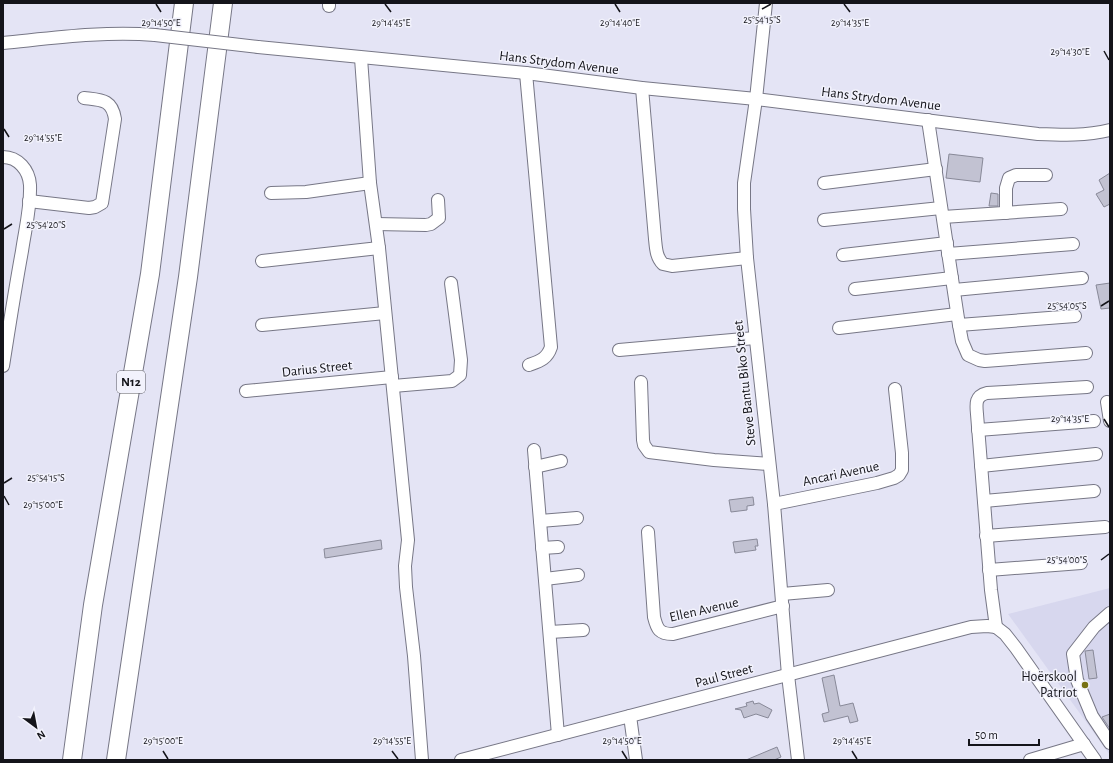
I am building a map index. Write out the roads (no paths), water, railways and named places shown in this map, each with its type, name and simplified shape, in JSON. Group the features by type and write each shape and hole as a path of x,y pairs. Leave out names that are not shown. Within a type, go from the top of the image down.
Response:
{"highway":[{"name":"N12","path":"72,760 93,605 150,274 184,3"},
{"path":"116,760 186,285 223,3"}],"street":[{"name":"Steve Bantu Biko Street","path":"766,3 756,99 744,183 744,209 747,258 774,504 788,675 798,760"},
{"name":"Hans Strydom Avenue","path":"3,43 94,34 126,33 155,35 361,58 526,73 642,88 756,99 1038,134 1077,135 1110,130"},
{"path":"361,58 370,183 379,248 408,540 405,566 406,586 414,656 422,760"},
{"path":"526,73 551,347 549,354 543,360 529,365"},
{"path":"642,88 655,239 657,254 660,260 663,264 672,266 747,258"},
{"path":"29,201 89,208 95,207 102,203 115,119 114,113 111,106 107,102 84,98"},
{"path":"928,120 958,320 965,350 968,355 979,360 1086,353"},
{"path":"3,157 15,159 27,174 30,184 28,214 3,366"},
{"path":"824,183 936,169"},
{"path":"1006,213 1006,188 1009,178 1016,175 1046,176"},
{"path":"271,193 306,192 370,183"},
{"path":"376,224 431,224 438,218 438,200"},
{"path":"824,220 942,213 1006,213 1061,209"},
{"path":"843,255 1072,244"},
{"path":"262,261 379,248"},
{"path":"855,289 952,278"},
{"path":"954,290 1082,278"},
{"name":"Darius Street","path":"246,391 392,382 452,381 460,375 460,360 451,283"},
{"path":"262,325 385,313"},
{"path":"838,328 958,320 1075,316"},
{"path":"619,350 755,338"},
{"path":"641,382 643,440 648,452 706,459 769,464"},
{"path":"1087,387 983,394 977,399 986,536 996,627 1016,648 1095,760"},
{"name":"Ancari Avenue","path":"774,504 877,483 894,478 898,475 902,470 902,453 895,388"},
{"path":"1108,402 1110,421"},
{"path":"978,430 1094,421"},
{"path":"534,450 558,736"},
{"path":"981,466 1096,454"},
{"path":"535,467 561,461"},
{"path":"984,501 1094,491"},
{"path":"540,521 577,518"},
{"path":"986,536 1105,527"},
{"name":"Ellen Avenue","path":"648,532 654,616 660,632 664,634 673,634 782,600"},
{"path":"542,548 558,547"},
{"path":"989,570 1081,563"},
{"path":"545,579 578,575"},
{"path":"782,600 828,590"},
{"path":"1110,614 1094,627 1073,654 1077,680 1092,716 1110,743"},
{"name":"Paul Street","path":"461,760 558,736 971,627 996,627"},
{"path":"550,632 583,630"},
{"path":"630,716 636,760"},
{"path":"1030,760 1084,744"}],"place":[{"name":"Hoërskool Patriot","path":"1085,685"}]}
